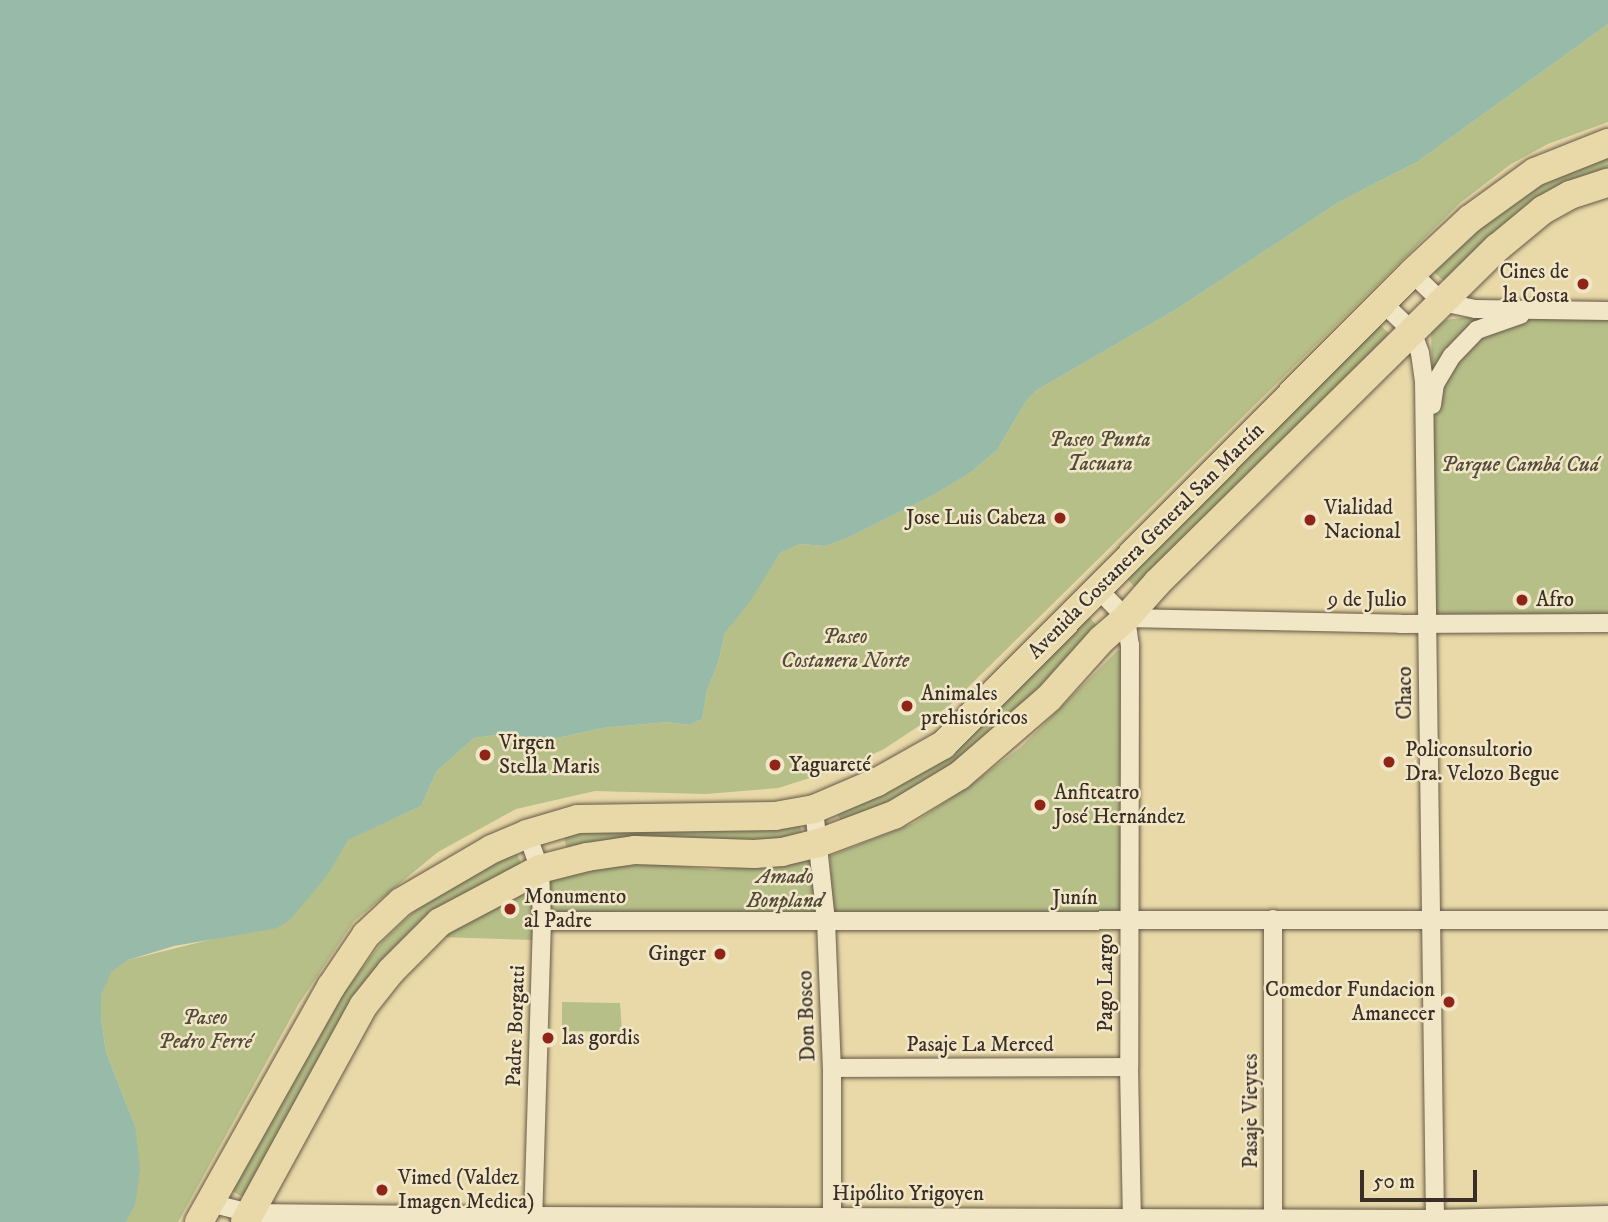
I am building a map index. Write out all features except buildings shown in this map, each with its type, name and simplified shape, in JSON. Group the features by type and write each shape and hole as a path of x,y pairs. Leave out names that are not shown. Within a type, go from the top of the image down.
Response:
{"main road":[{"name":"Avenida Costanera General San Martín","path":"204,1212 331,987 366,936 410,896 492,849 527,834 578,819 775,816 814,809 877,782 943,745 1412,273 1470,219 1535,172 1608,143"},
{"name":"Avenida Costanera General San Martín","path":"247,1217 365,1004 391,971 440,922 540,869 635,850 754,854 782,852 819,843 894,815 963,773 1049,698 1158,582 1521,226 1570,195 1608,183"}],"street":[{"path":"1412,273 1441,302 1475,309 1608,311"},
{"name":"Chaco","path":"1383,303 1412,331 1420,353 1424,380 1435,1221"},
{"path":"1426,442 1435,384 1452,356 1477,330 1541,310"},
{"path":"1098,589 1126,618"},
{"name":"9 de Julio","path":"1126,618 1608,623"},
{"name":"Pago Largo","path":"1126,618 1130,645 1129,1067 1132,1219"},
{"name":"Don Bosco","path":"814,809 826,921 832,1068 832,1219"},
{"name":"Padre Borgatti","path":"527,834 540,869 542,921 533,1219"},
{"name":"Pasaje Vieytes","path":"1273,919 1273,1218"},
{"name":"Junín","path":"542,921 1608,920"},
{"name":"Pasaje La Merced","path":"832,1068 1129,1067"},
{"name":"Hipólito Yrigoyen","path":"204,1212 247,1217 1273,1218 1435,1221 1608,1215"}],"green space":[{"name":"Paseo Costanera Norte","path":"1608,24 1608,122 1548,144 1511,164 1460,203 949,706 884,749 845,767 778,788 706,794 595,791 516,809 438,852 354,921 298,1005 178,1222 126,1222 135,1206 135,1126 106,1052 101,996 110,972 128,960 225,936 329,873 347,840 421,806 437,771 474,738 495,735 535,743 602,728 667,722 690,725 702,719 707,690 718,663 725,633 780,553 800,544 825,546 845,539 930,497 970,473 997,450 1026,401 1037,390 1175,310 1339,202 1417,162"},
{"path":"1608,155 1608,174 1448,285 1434,272 1490,217 1541,183"},
{"path":"1498,317 1432,378 1431,329 1446,320"},
{"name":"Parque Cambá Cuá","path":"1538,317 1608,318 1608,614 1433,614 1432,442 1436,400 1445,376 1476,338 1516,320"},
{"path":"1380,325 1394,338 1138,590 1125,577"},
{"path":"1087,615 1099,628 985,742 895,801 841,823 836,808 887,785"},
{"name":"Anfiteatro José Hernández","path":"1118,650 1126,653 1124,915 833,917 830,856 914,823 973,783 1021,747"},
{"path":"798,817 802,834 773,843 568,854 564,837 598,827 665,825 721,831 764,829"},
{"path":"515,849 523,868 425,926 248,1200 232,1191 343,993 383,941 423,903"},
{"name":"Amado Bonpland","path":"812,856 816,916 546,915 546,873 642,862 714,870"},
{"path":"527,886 534,890 533,940 439,937"},
{"path":"562,1002 620,1003 622,1032 562,1031"}],"shaded area":[{"path":"0,0 1608,0 1608,24 1417,162 1339,202 1175,310 1037,390 1026,401 997,450 970,473 930,497 845,539 825,546 800,544 780,553 751,600 725,633 718,663 707,690 702,719 690,725 667,722 602,728 535,743 496,735 474,738 437,771 421,806 348,840 329,873 291,919 277,928 174,946 128,960 111,972 101,996 101,1017 106,1052 135,1126 140,1169 135,1206 126,1222 0,1222"}],"place":[{"name":"Cines de la Costa","path":"1583,284"},
{"name":"Jose Luis Cabeza","path":"1060,518"},
{"name":"Vialidad Nacional","path":"1310,520"},
{"name":"Afro","path":"1522,600"},
{"name":"Animales prehistóricos","path":"907,706"},
{"name":"Virgen Stella Maris","path":"485,755"},
{"name":"Policonsultorio Dra. Velozo Begue","path":"1389,762"},
{"name":"Yaguareté","path":"775,765"},
{"name":"Anfiteatro José Hernández","path":"1040,805"},
{"name":"Monumento al Padre","path":"510,909"},
{"name":"Ginger","path":"720,954"},
{"name":"Comedor Fundacion Amanecer","path":"1449,1002"},
{"name":"las gordis","path":"548,1038"},
{"name":"Vimed (Valdez Imagen Medica)","path":"382,1190"}],"park label":[{"name":"Paseo Punta Tacuara","path":"1100,452"},
{"name":"Paseo Pedro Ferré","path":"205,1030"}]}
